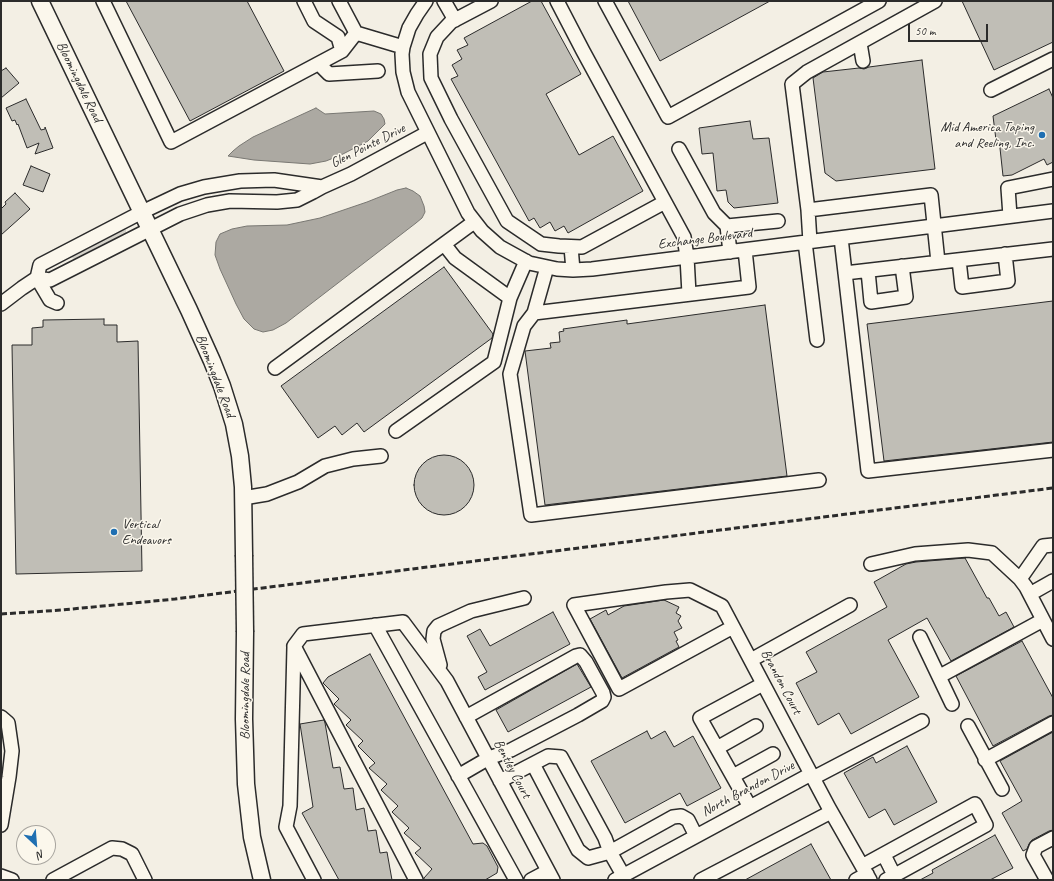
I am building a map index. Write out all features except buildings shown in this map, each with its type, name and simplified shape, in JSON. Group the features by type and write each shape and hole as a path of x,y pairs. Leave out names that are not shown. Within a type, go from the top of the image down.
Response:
{"main road":[{"name":"Bloomingdale Road","path":"40,1 186,304 209,354 227,400 237,441 243,498 245,632 244,719 246,784 252,838 262,880"}],"street":[{"path":"103,1 171,142 342,51 356,33"},
{"path":"304,1 314,21 338,37 342,51"},
{"name":"Exchange Boulevard","path":"426,1 409,28 403,47 403,72 408,92 461,201 474,222 500,247 529,263 557,269 592,269 1053,211"},
{"path":"444,1 455,20"},
{"path":"491,1 455,20 437,37 430,54 431,78 451,119 507,221 541,244 582,247 665,202"},
{"path":"557,1 684,236 689,294"},
{"path":"605,1 668,117 879,1"},
{"path":"817,340 808,242 808,210 792,84 807,72 935,1"},
{"path":"342,2 356,33 403,47"},
{"path":"860,43 863,62"},
{"path":"991,90 1053,59"},
{"path":"319,64 328,74 378,71"},
{"name":"Glen Pointe Drive","path":"322,187 274,180 240,182 204,187 180,194 40,265 37,278 50,280 150,228 180,214 207,205 230,201 277,202 297,200 351,174 428,133"},
{"path":"679,149 714,213 726,226 730,252"},
{"path":"1010,216 1008,188 1053,179"},
{"path":"808,210 931,195 938,262"},
{"path":"275,368 474,222"},
{"path":"726,226 778,222"},
{"path":"841,238 868,471 1053,450"},
{"path":"444,244 455,258 510,298"},
{"path":"572,247 573,270"},
{"path":"845,273 1053,248"},
{"path":"534,313 749,287 745,250"},
{"path":"62,253 70,270"},
{"path":"959,260 962,287 970,286 1008,281 1005,254"},
{"path":"396,431 494,362 510,298 526,261"},
{"path":"868,271 871,302 906,297 902,266"},
{"path":"547,267 534,313 524,326 510,374 531,515 819,480"},
{"path":"1,304 37,278 50,300 57,303"},
{"path":"243,498 268,494 298,482 325,466 353,459 381,456"},
{"path":"1020,579 1043,546 1053,545"},
{"path":"871,564 916,554 968,550 992,553 1020,579 1030,594 1053,639"},
{"path":"1030,594 1053,581"},
{"name":"Brandon Court","path":"733,627 619,689 574,605 690,590 722,606 812,776"},
{"path":"442,673 433,639 434,631 438,626 471,610 524,598"},
{"path":"751,660 850,605"},
{"path":"940,676 1043,620"},
{"path":"314,880 286,827 290,806 294,646 303,634 403,622 442,673"},
{"path":"375,625 516,880"},
{"path":"920,637 940,676 952,704"},
{"path":"294,646 416,880"},
{"path":"458,776 488,758 511,750 543,734 602,701 604,697 597,681 580,655 466,717"},
{"name":"Bentley Court","path":"442,673 551,876"},
{"path":"750,807 700,718 763,684"},
{"path":"1,717 8,723 12,751 1,825"},
{"path":"812,776 922,721"},
{"path":"985,760 1053,724"},
{"path":"717,748 756,726"},
{"path":"968,726 1002,789"},
{"path":"733,776 773,754"},
{"path":"500,781 548,756 561,757 605,838 619,878"},
{"path":"532,764 578,850 588,858 610,852 673,817 681,816 688,820 696,836"},
{"name":"North Brandon Drive","path":"619,878 750,807 812,776 864,875"},
{"path":"864,875 884,855 976,804 986,825 890,878 884,855"},
{"path":"701,880 831,812"},
{"path":"1053,838 1036,848 1033,855 1047,880 1053,877"},
{"path":"53,880 112,848 122,849 132,854 145,880"},
{"path":"1,876 12,880"},
{"path":"531,880 551,876"}],"shaded area":[{"path":"316,108 325,114 374,111 381,114 385,124 368,141 326,161 310,164 254,160 228,156 239,146 253,137"},
{"path":"406,188 420,196 424,206 425,212 422,218 416,223 286,323 273,330 263,332 254,329 244,319 220,269 215,255 216,242 220,234 232,229 247,226 287,225 320,218"},
{"path":"124,228 126,230 126,234 74,259 71,257 71,256"}],"railway":[{"path":"1,614 62,610 175,599 1053,488"}],"place":[{"name":"Mid America Taping and Reeling, Inc.","path":"1042,135"},
{"name":"Vertical Endeavors","path":"114,532"}]}
